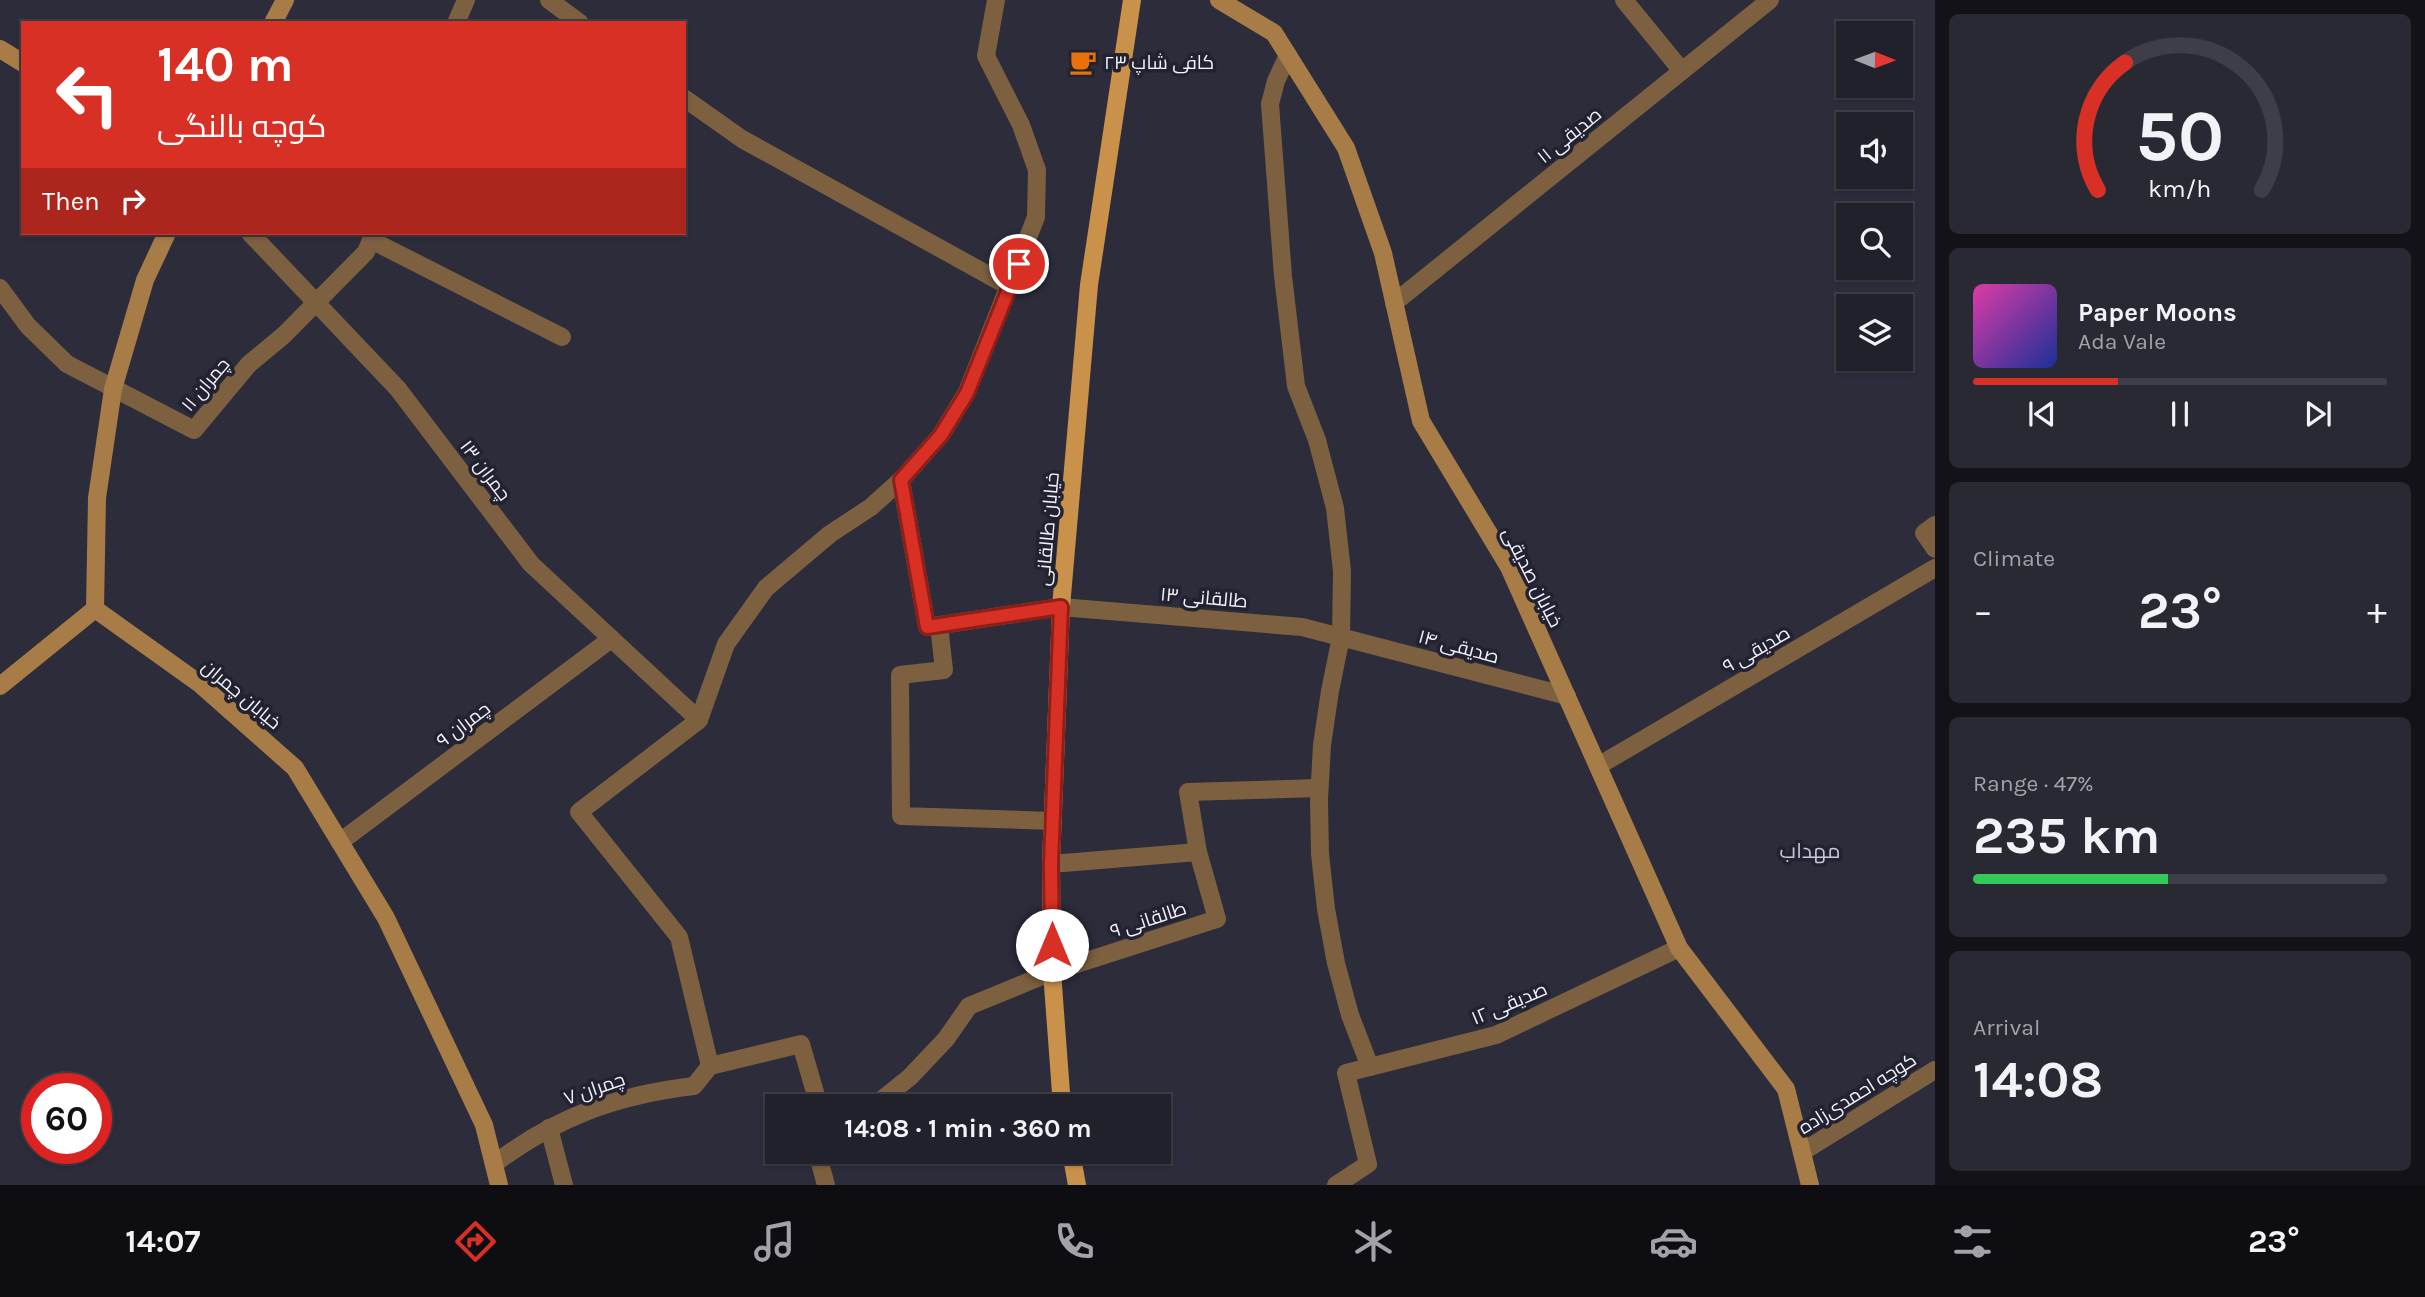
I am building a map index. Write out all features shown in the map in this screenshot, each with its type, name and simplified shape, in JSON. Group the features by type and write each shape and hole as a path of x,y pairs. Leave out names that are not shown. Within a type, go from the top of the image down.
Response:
{"main road":[{"name":"خیابان طالقانی","path":"1061,1094 1052,972 1051,864 1061,607 1089,285 1132,0"},
{"path":"1073,1164 1077,1185"}],"street":[{"path":"274,21 285,0"},
{"path":"457,21 466,0"},
{"path":"549,0 577,21"},
{"path":"816,1094 801,1044 710,1066 679,937 579,812 699,720 726,644 765,588 830,534 872,507 901,480 941,435 967,393 1036,217 1037,170 1021,125 986,56 996,0"},
{"name":"خیابان صدیقی","path":"1219,0 1274,33 1346,148 1383,253 1421,421 1509,567 1679,947 1786,1089 1810,1185"},
{"path":"1624,0 1682,71"},
{"name":"صدیقی ۱۱","path":"1394,303 1770,0"},
{"path":"0,49 21,62"},
{"path":"1288,55 1276,81 1270,104 1283,276 1296,386 1317,440 1335,508 1342,571 1341,637 1322,745 1319,788 1320,854 1336,963 1350,1015 1370,1067"},
{"path":"686,99 742,139 1010,287"},
{"path":"0,686 95,609 97,498 113,389 145,280 166,235"},
{"name":"چمران ۱۳","path":"252,235 398,389 531,564 699,720"},
{"path":"316,303 366,252 373,237 562,337"},
{"path":"0,288 28,326 67,364 113,389"},
{"name":"چمران ۱۱","path":"113,389 194,430 249,364 284,335 316,303"},
{"path":"901,480 944,670 900,675 901,816 1053,821"},
{"path":"1935,525 1924,533 1935,549"},
{"name":"صدیقی ۹","path":"1598,766 1935,568"},
{"name":"طالقانی ۱۳","path":"933,626 1061,607 1303,627 1341,637"},
{"name":"خیابان چمران","path":"95,609 200,684 295,768 386,918 484,1125 499,1185"},
{"name":"صدیقی ۱۴","path":"1341,637 1567,696"},
{"name":"چمران ۹","path":"340,842 611,639"},
{"path":"1051,864 1198,852 1188,792 1319,788"},
{"name":"طالقانی ۹","path":"888,1094 946,1039 969,1006 1052,972 1217,919 1198,852"},
{"name":"صدیقی ۱۲","path":"1336,1185 1368,1164 1346,1073 1496,1035 1679,947"},
{"name":"چمران ۷","path":"494,1164 522,1143 549,1128 608,1102 654,1091 694,1086 710,1066"},
{"name":"کوچه احمدی‌زاده","path":"1802,1152 1935,1070"},
{"path":"549,1128 564,1185"},
{"path":"820,1164 826,1185"}],"place":[{"name":"کافی شاپ ۲۳","path":"1083,62"}],"district":[{"name":"مهداب","path":"1810,851"}],"route":[{"path":"1019,264 967,393 941,435 901,480 927,627 1061,607 1051,864 1052,945"}]}
